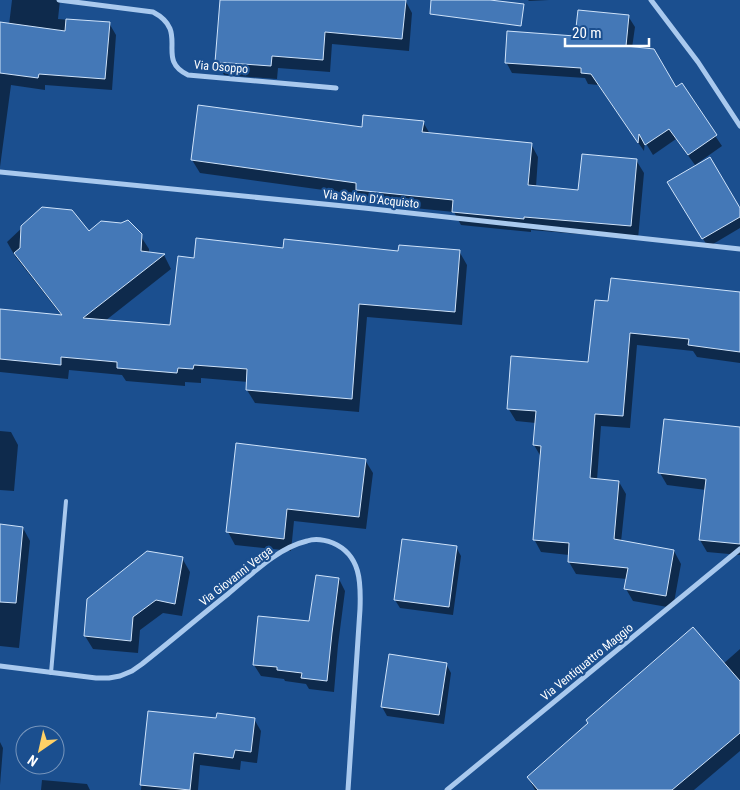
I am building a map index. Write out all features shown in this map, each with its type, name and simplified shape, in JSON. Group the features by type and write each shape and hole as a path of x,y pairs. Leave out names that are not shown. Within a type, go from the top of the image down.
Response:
{"street":[{"name":"Via Osoppo","path":"59,0 153,12 161,16 168,22 172,34 172,60 178,69 188,75 336,88"},
{"path":"651,0 698,62 740,126"},
{"name":"Via Salvo D'Acquisto","path":"0,172 374,209 740,249"},
{"name":"Via Giovanni Verga","path":"0,666 109,678 132,672 277,555 307,541 323,540 331,542 351,556 360,579 348,790"},
{"name":"Via Ventiquattro Maggio","path":"447,790 740,549"}],"lane":[{"path":"51,673 66,501"}],"building":[{"path":"220,0 406,0 402,39 325,32 323,60 272,56 271,66 215,62"},
{"path":"431,0 490,0 524,4 521,26 430,14"},
{"path":"578,10 629,15 626,46 654,49 676,87 682,83 717,135 688,155 669,129 645,145 639,134 638,143 591,74 581,73 581,68 505,63 507,31 575,36"},
{"path":"66,19 110,22 105,79 39,74 38,78 0,73 0,22 65,31"},
{"path":"198,105 362,127 363,115 424,121 422,132 532,143 528,185 578,190 582,154 637,159 631,226 452,212 453,200 356,190 356,183 191,160"},
{"path":"710,157 740,208 740,217 702,239 667,182"},
{"path":"42,207 72,210 89,231 101,221 121,223 128,220 142,234 141,251 165,254 83,318 170,325 178,256 194,258 196,238 283,248 284,239 398,251 399,245 460,250 455,312 359,304 352,399 246,390 247,369 194,365 193,369 178,368 177,373 117,368 117,362 61,357 61,365 0,359 0,309 62,315 14,253 20,248 21,226"},
{"path":"611,278 740,292 740,352 688,345 689,339 630,333 623,416 595,414 590,478 619,481 614,539 674,550 666,596 624,589 628,568 568,562 569,543 533,540 541,446 533,445 536,411 507,409 511,356 588,362 595,300 608,301"},
{"path":"664,419 740,427 740,544 699,540 706,479 658,473"},
{"path":"236,443 366,459 359,517 287,509 284,539 226,532"},
{"path":"0,524 23,527 16,603 0,602"},
{"path":"402,539 457,546 449,607 394,600"},
{"path":"147,551 183,557 175,604 156,600 133,617 131,641 84,636 87,599"},
{"path":"316,575 339,578 327,681 301,678 302,673 277,670 277,667 253,665 258,616 309,621"},
{"path":"693,627 740,681 740,733 672,790 538,790 527,777 588,723 586,720"},
{"path":"389,654 447,663 439,715 381,707"},
{"path":"148,711 216,718 217,713 255,718 251,752 235,750 233,758 194,753 190,790 140,785"}]}
